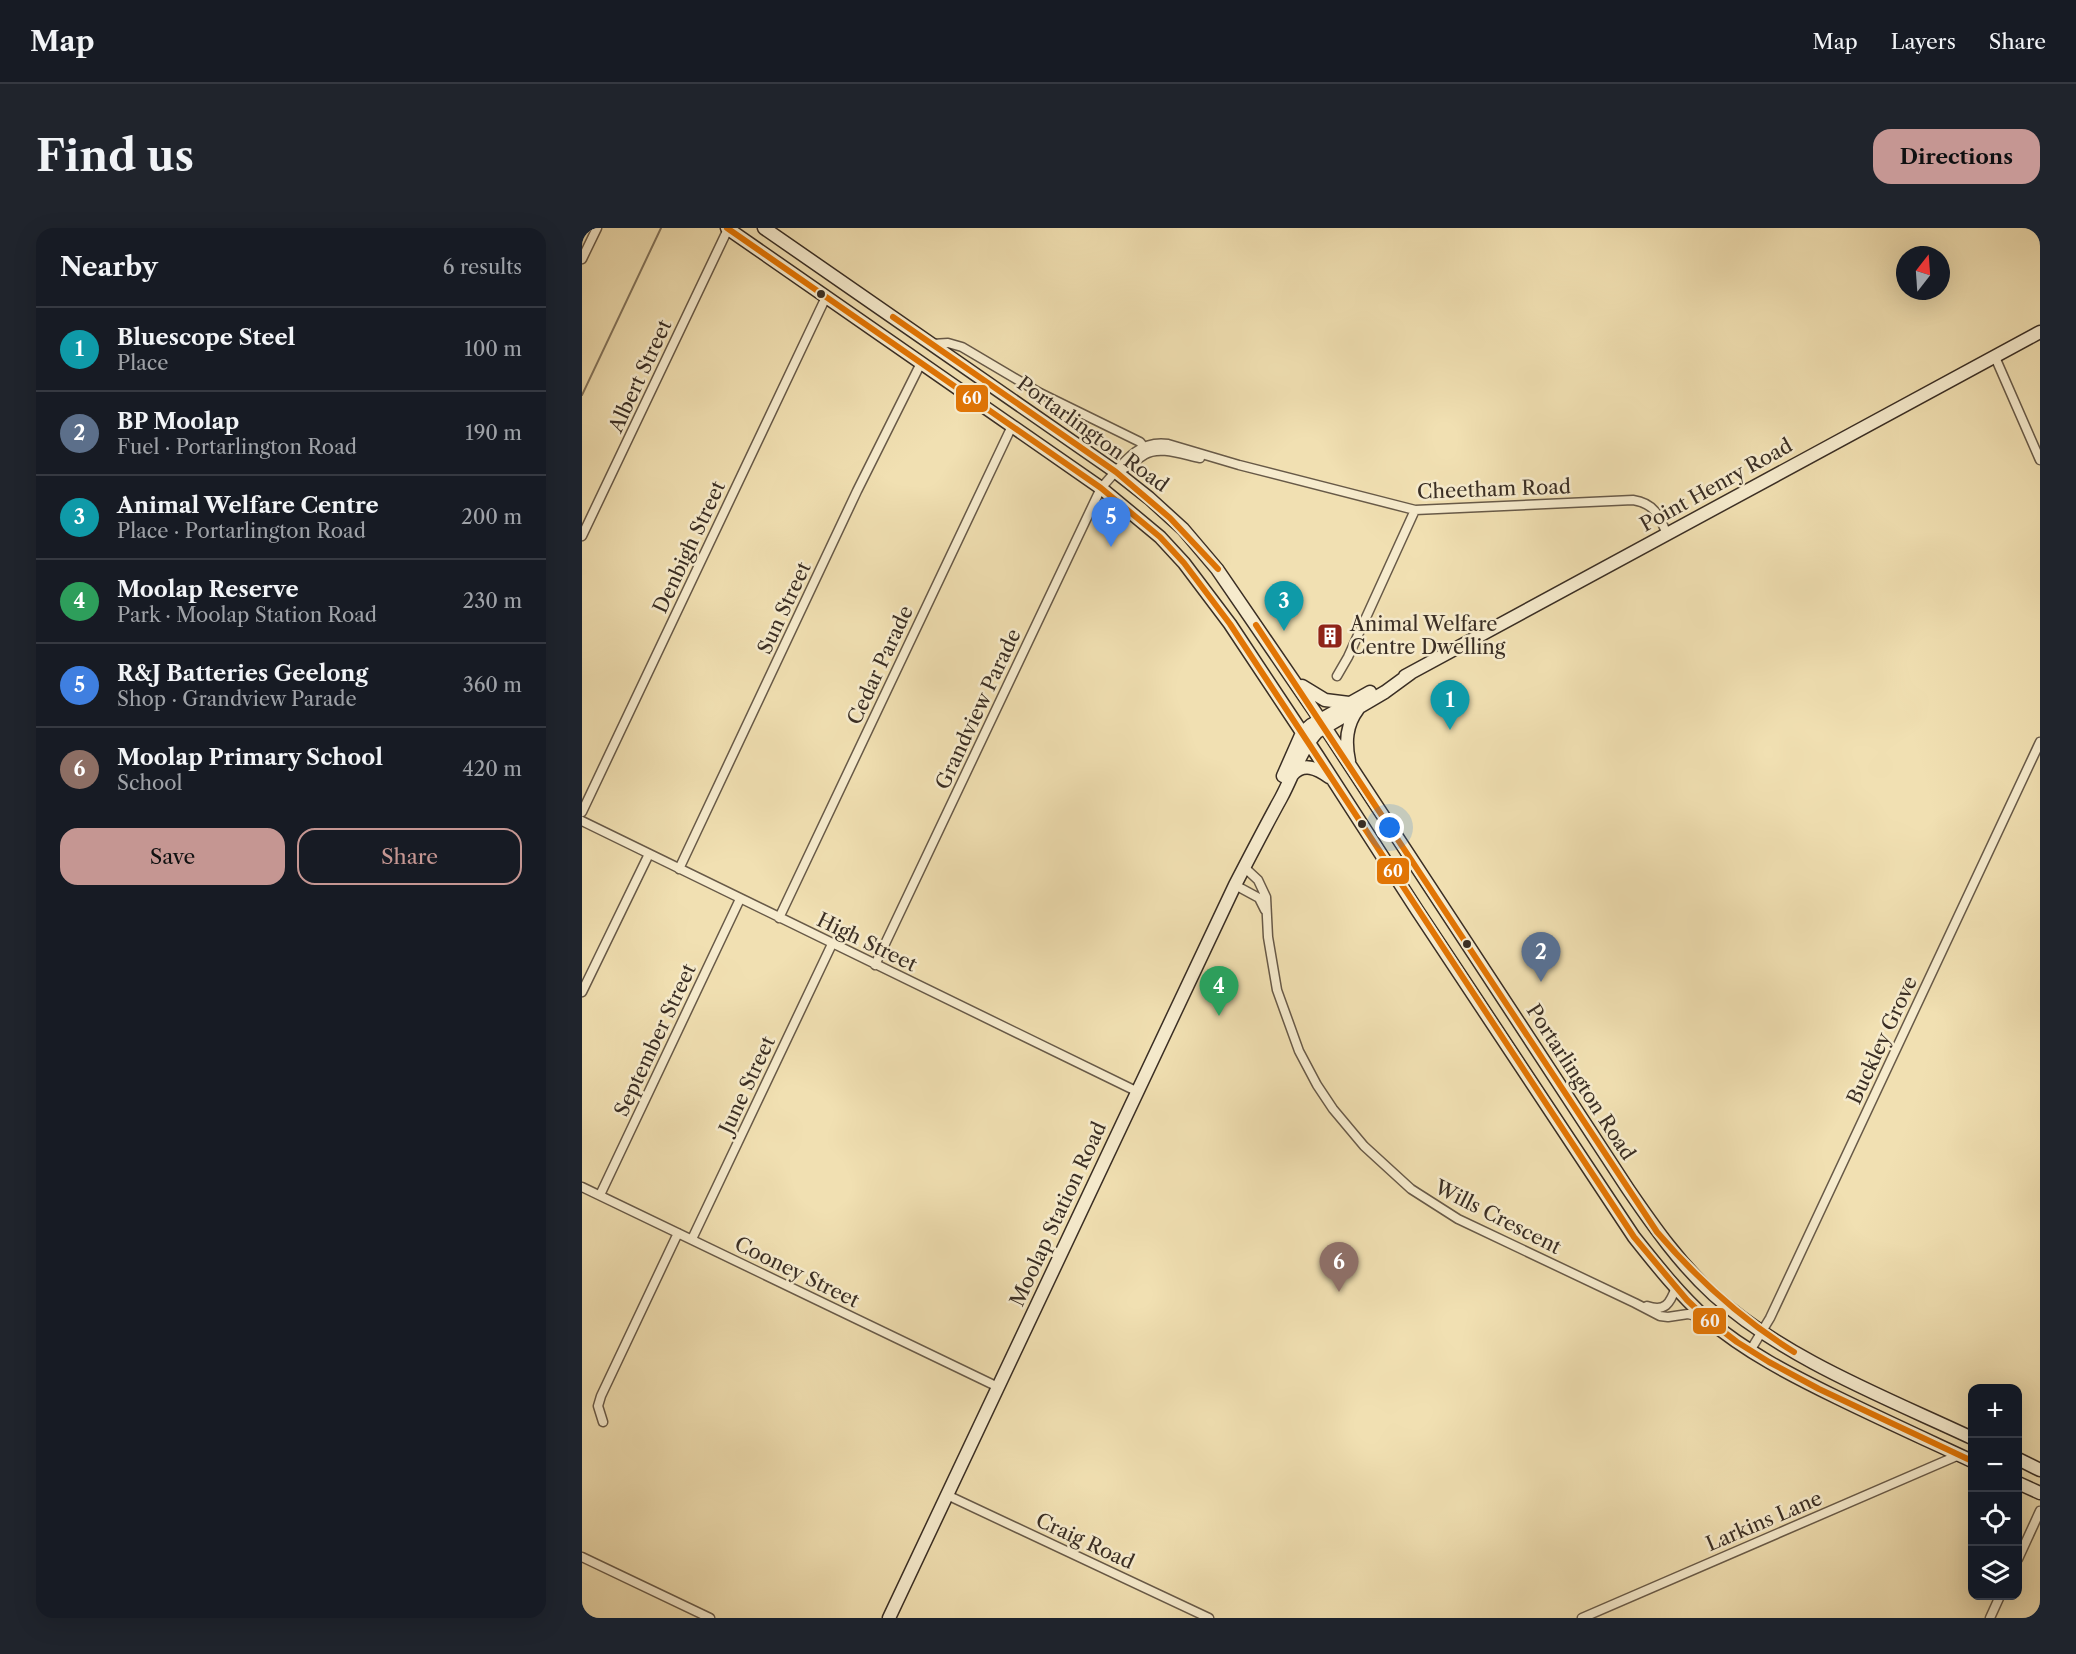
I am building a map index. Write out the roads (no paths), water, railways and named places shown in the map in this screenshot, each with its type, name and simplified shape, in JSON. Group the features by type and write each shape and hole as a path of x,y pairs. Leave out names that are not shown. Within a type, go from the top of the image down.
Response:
{"main road":[{"name":"Portarlington Road","path":"764,228 1116,472 1183,529 1210,561 1292,677 1658,1232 1688,1269 1713,1294 1762,1332 1807,1358 1968,1436"},
{"name":"Portarlington Road","path":"728,229 1101,488 1160,537 1201,584 1305,737 1634,1238 1676,1287 1708,1320 1750,1351 1791,1375 1968,1459"},
{"name":"Point Henry Road","path":"1305,737 1317,732 1322,723 1411,673 2040,332"},
{"path":"1292,677 1314,695 1336,703 1355,705 1347,735 1350,765"},
{"name":"Moolap Station Road","path":"889,1618 1235,885 1291,776 1305,737"},
{"name":"Moolap Station Road","path":"1263,827 1275,795 1305,737"},
{"path":"1291,776 1299,769 1310,767 1332,779"},
{"path":"2022,1461 2040,1470"},
{"path":"2022,1485 2040,1493"}],"street":[{"path":"582,259 597,228"},
{"name":"Albert Street","path":"582,536 728,229"},
{"name":"Denbigh Street","path":"582,812 826,297"},
{"path":"932,344 948,343 962,347 1040,393 1125,434 1146,449 1128,468 1116,472"},
{"path":"1995,357 2040,460"},
{"name":"Sun Street","path":"680,869 843,520 921,363"},
{"name":"Cedar Parade","path":"779,918 1012,426"},
{"name":"Cheetham Road","path":"1146,449 1239,465 1415,510 1632,500 1649,505 1656,511 1667,535"},
{"name":"Grandview Parade","path":"875,964 1101,488 1116,472"},
{"path":"1336,676 1348,657 1415,510"},
{"name":"Buckley Grove","path":"1750,1351 1770,1318 2040,742"},
{"name":"High Street","path":"582,821 1138,1092"},
{"path":"582,992 649,854"},
{"name":"Wills Crescent","path":"1244,867 1258,880 1264,892 1277,990 1299,1051 1328,1101 1364,1146 1411,1189 1458,1219 1660,1316 1688,1314 1708,1320"},
{"path":"1235,885 1259,898 1267,913"},
{"name":"September Street","path":"600,1195 740,899"},
{"name":"June Street","path":"692,1239 832,944"},
{"name":"Cooney Street","path":"582,1187 998,1387"},
{"path":"603,1422 598,1406 601,1396 678,1233"},
{"name":"Wills Crescent","path":"1635,1303 1654,1309 1668,1306 1676,1287"},
{"name":"Larkins Lane","path":"1582,1618 1959,1455"},
{"name":"Craig Road","path":"947,1495 1209,1618"},
{"path":"2022,1550 2040,1511"},
{"path":"582,1557 710,1618"},
{"path":"1990,1618 1998,1600"}],"waterway":[{"path":"582,395 661,228"}],"place":[{"name":"R&J Batteries Geelong","path":"1111,547"},
{"name":"Animal Welfare Centre","path":"1284,631"},
{"name":"Animal Welfare Centre Dwelling","path":"1330,636"},
{"name":"Bluescope Steel","path":"1450,730"},
{"name":"BP Moolap","path":"1541,982"},
{"name":"Moolap Reserve","path":"1219,1016"},
{"name":"Moolap Primary School","path":"1339,1292"}]}
